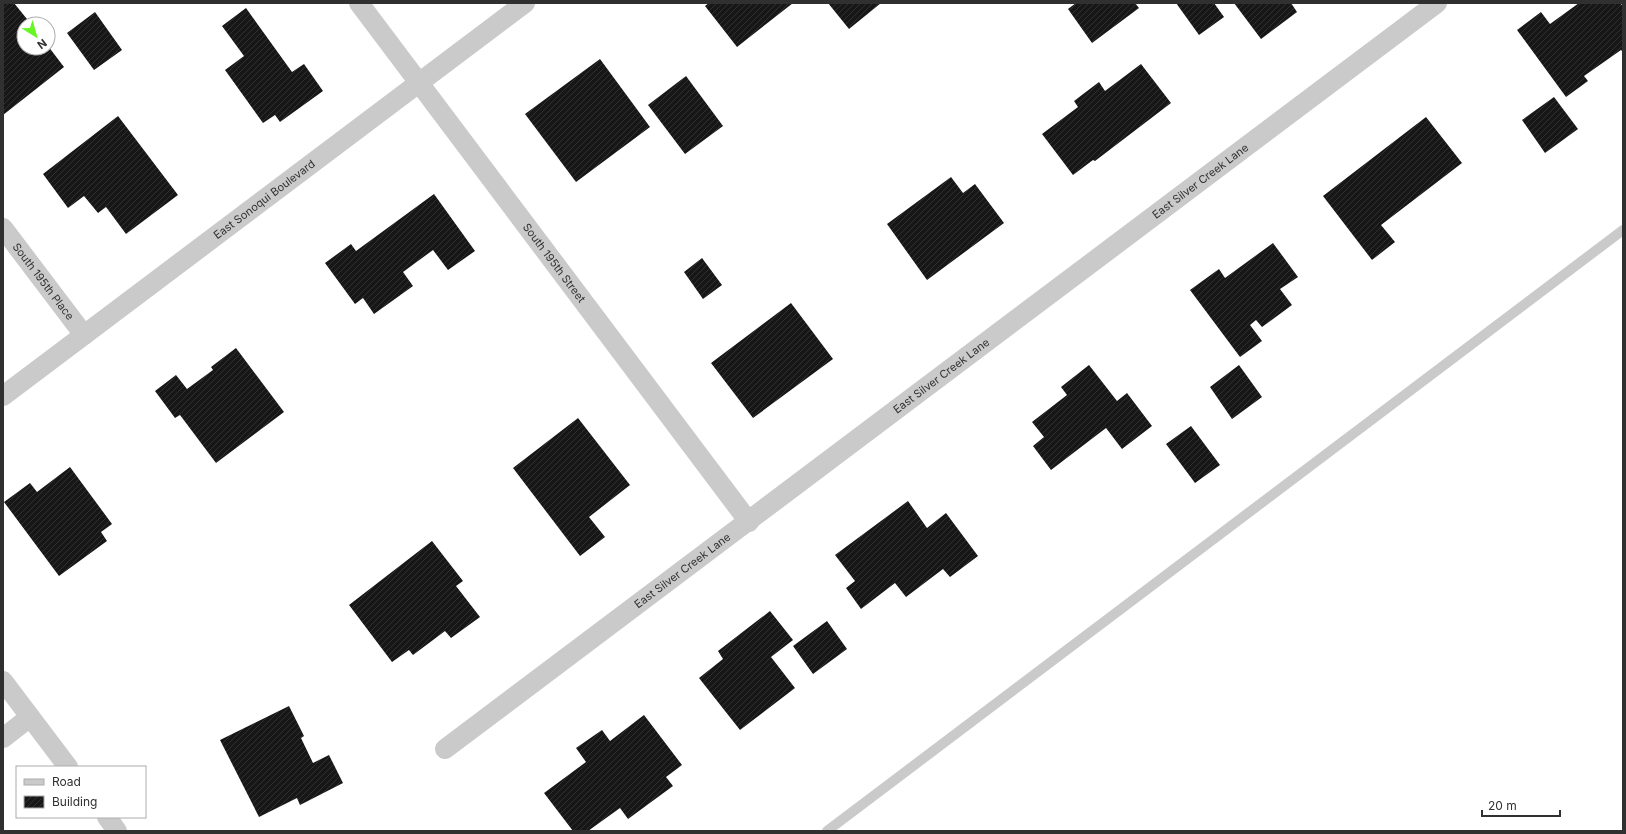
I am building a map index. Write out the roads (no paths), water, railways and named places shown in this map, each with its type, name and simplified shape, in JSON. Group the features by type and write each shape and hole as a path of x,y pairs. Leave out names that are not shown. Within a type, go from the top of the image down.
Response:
{"street":[{"name":"South 195th Street","path":"359,3 749,522"},
{"name":"East Sonoqui Boulevard","path":"3,396 525,3"},
{"name":"East Silver Creek Lane","path":"445,749 749,522 1437,3"},
{"name":"South 195th Place","path":"3,228 84,335"},
{"path":"3,681 67,766"},
{"path":"3,738 30,717"},
{"path":"107,818 117,831"}],"lane":[{"path":"827,831 1623,230"}]}
